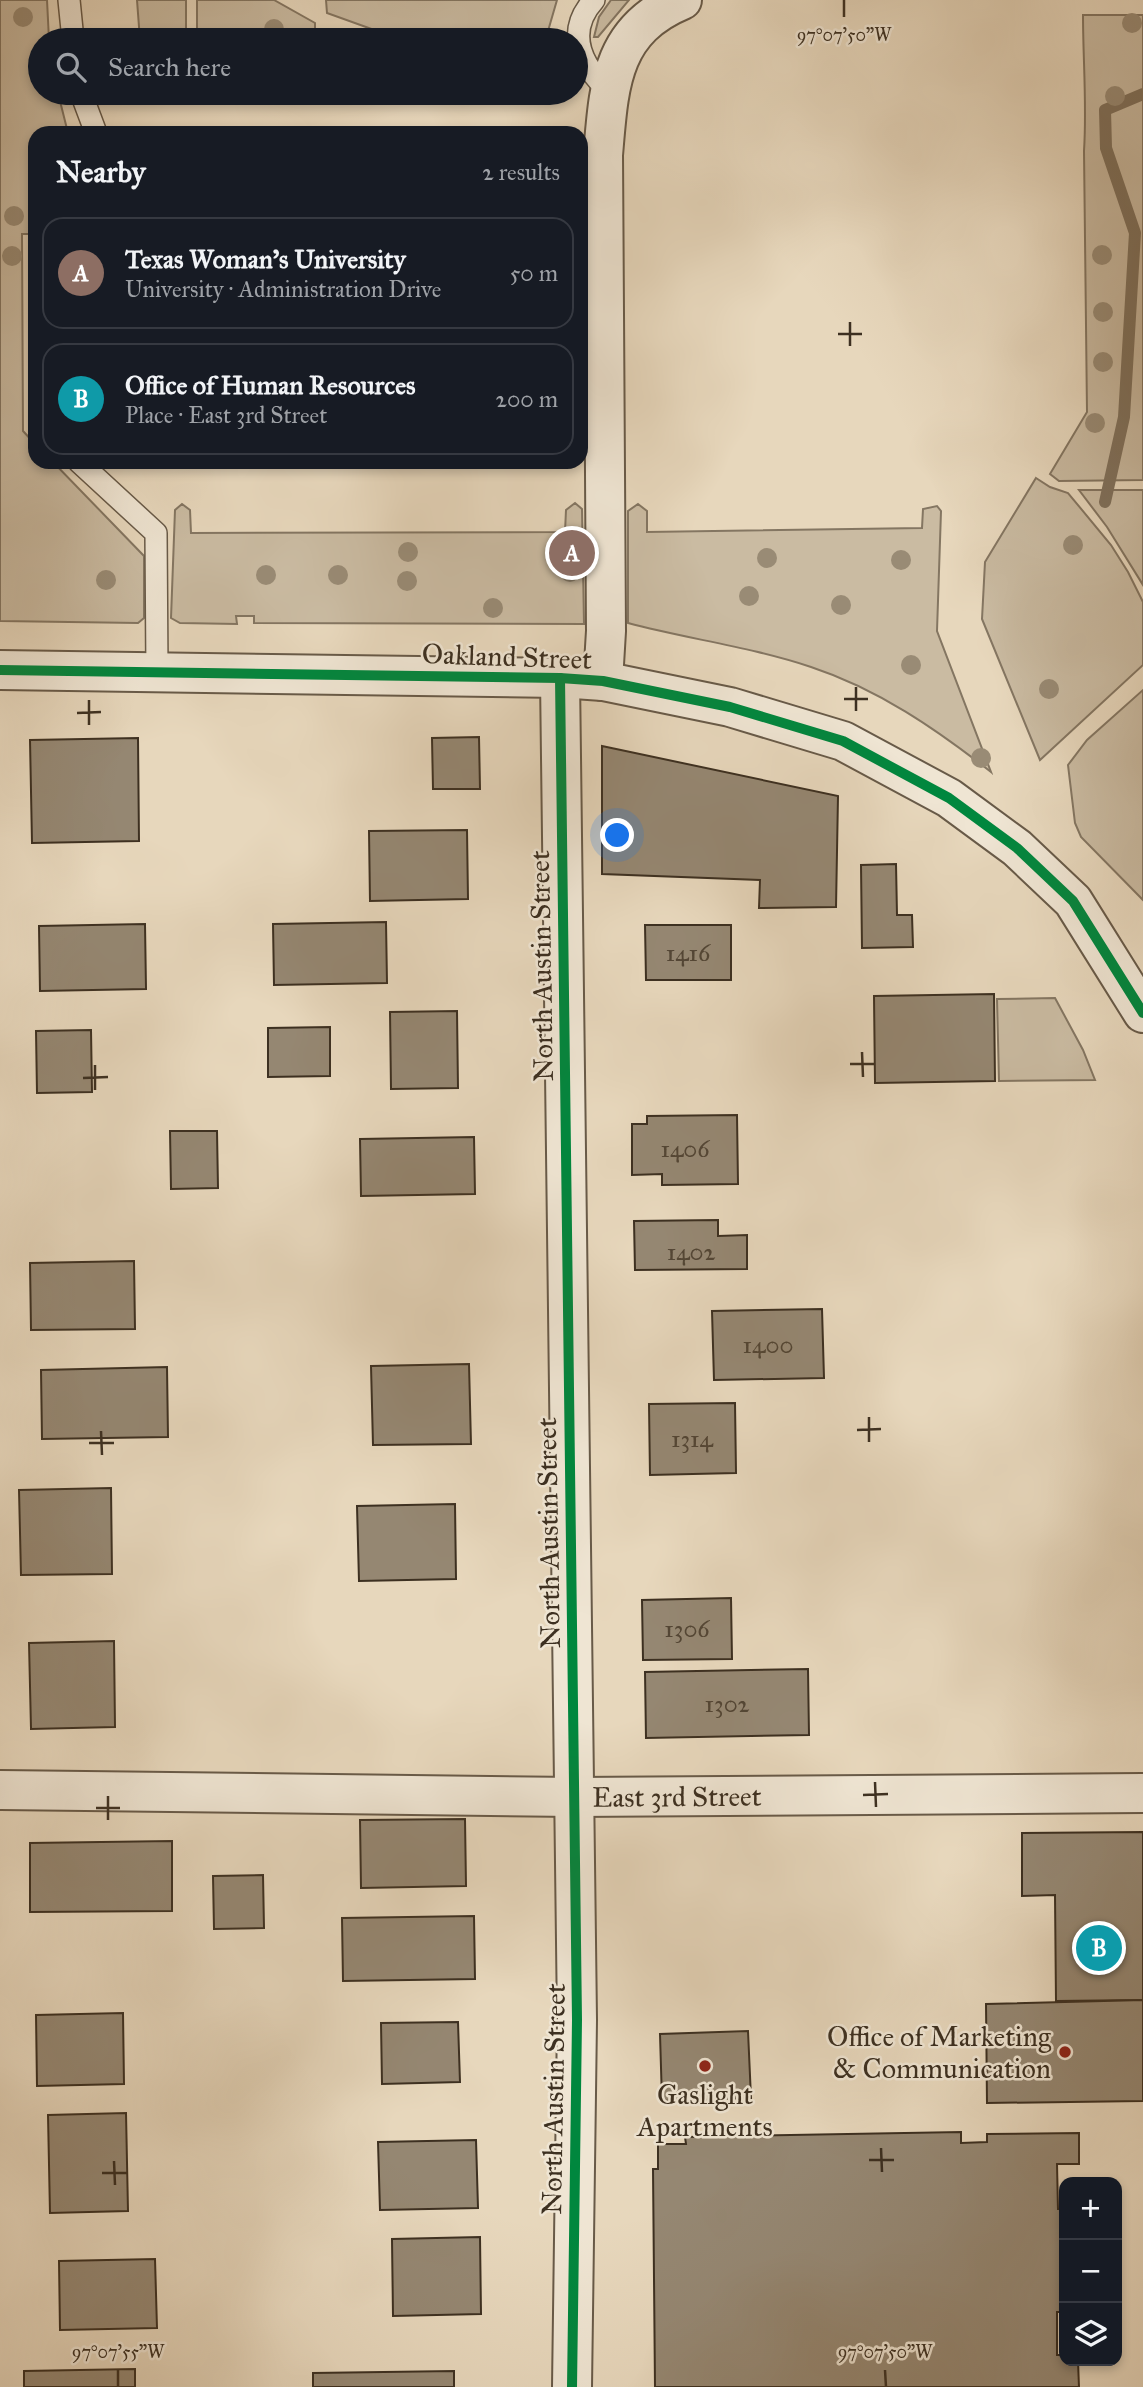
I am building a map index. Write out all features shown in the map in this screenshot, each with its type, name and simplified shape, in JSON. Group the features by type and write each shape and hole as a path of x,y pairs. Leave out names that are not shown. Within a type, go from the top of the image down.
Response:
{"street":[{"path":"603,681 606,631 603,155 609,91 622,49 642,23 682,0"},
{"name":"Oakland Street","path":"0,670 561,678 603,681 730,707 844,741 949,798 1017,848 1073,901 1143,1013"},
{"name":"North Austin Street","path":"561,678 577,2020 572,2387"},
{"name":"East 3rd Street","path":"0,1790 575,1797 1143,1793"}],"lane":[{"path":"69,0 72,28"},
{"path":"581,28 594,0"},
{"path":"588,69 609,91"},
{"path":"86,105 93,126"},
{"path":"87,469 156,533 158,671"}],"shaded area":[{"path":"0,0 47,0 48,28 28,28 28,105 61,105 66,126 28,126 28,234 22,234 23,431 28,436 28,469 60,469 144,556 144,618 138,623 0,621"},
{"path":"137,0 186,0 186,28 139,28"},
{"path":"197,0 274,0 315,23 315,28 197,28"},
{"path":"326,0 557,0 549,28 369,28 327,13"},
{"path":"611,0 629,0 598,37 594,37 599,17"},
{"path":"1083,15 1143,15 1143,480 1059,481 1050,474 1087,412"},
{"path":"1036,478 1050,487 1068,493 1111,545 1143,602 1143,665 1040,760 982,619 985,562"},
{"path":"1079,490 1143,490 1143,585 1107,527"},
{"path":"575,503 582,509 584,624 254,623 254,616 236,616 237,624 180,623 171,618 175,510 182,504 190,510 191,533 565,532 566,510"},
{"path":"638,504 647,511 647,532 922,528 923,509 937,506 941,511 937,631 991,772 906,712 836,676 766,654 628,623 628,511"},
{"path":"1143,690 1143,900 1081,837 1075,823 1068,765 1087,740"},
{"path":"1055,998 1083,1050 1095,1080 999,1081 997,999"}],"building":[{"path":"479,737 480,789 433,789 432,738"},
{"path":"138,738 139,841 32,843 30,740"},
{"path":"602,746 838,796 836,907 759,908 760,880 602,874"},
{"path":"467,830 468,899 370,901 369,831"},
{"path":"896,864 897,915 912,915 913,947 862,948 861,865"},
{"path":"386,922 387,983 274,985 273,924"},
{"path":"145,924 146,989 40,991 39,926"},
{"path":"645,925 731,925 731,980 646,980"},
{"path":"994,994 995,1081 875,1083 874,996"},
{"path":"457,1011 458,1088 391,1089 390,1012"},
{"path":"330,1027 330,1076 268,1077 268,1028"},
{"path":"91,1030 92,1092 37,1093 36,1031"},
{"path":"737,1115 738,1184 662,1185 662,1174 632,1175 632,1124 647,1124 647,1116"},
{"path":"170,1131 217,1131 218,1188 171,1189"},
{"path":"474,1137 475,1194 361,1196 360,1139"},
{"path":"718,1220 718,1236 747,1235 747,1269 635,1270 634,1221"},
{"path":"134,1261 135,1329 31,1330 30,1263"},
{"path":"822,1309 824,1378 714,1380 712,1311"},
{"path":"469,1364 471,1444 373,1445 371,1366"},
{"path":"167,1367 168,1437 42,1439 41,1370"},
{"path":"735,1403 736,1473 650,1475 649,1404"},
{"path":"111,1488 112,1574 21,1575 19,1490"},
{"path":"455,1504 456,1579 359,1581 357,1506"},
{"path":"731,1598 732,1659 643,1660 642,1600"},
{"path":"114,1641 115,1727 31,1729 29,1643"},
{"path":"808,1669 809,1735 646,1738 645,1672"},
{"path":"465,1819 466,1886 361,1888 360,1820"},
{"path":"1143,1832 1143,2000 1056,2001 1055,1895 1022,1896 1022,1833"},
{"path":"172,1841 172,1911 30,1912 30,1843"},
{"path":"263,1875 264,1928 214,1929 213,1876"},
{"path":"474,1916 475,1979 343,1981 342,1918"},
{"name":"Office of Marketing & Communication","path":"1143,2000 1143,2101 987,2103 986,2004"},
{"path":"123,2013 124,2084 37,2086 36,2015"},
{"path":"458,2022 460,2082 382,2084 381,2023"},
{"name":"Gaslight Apartments","path":"748,2031 751,2098 662,2101 660,2034"},
{"path":"126,2113 128,2211 50,2213 48,2115"},
{"path":"961,2132 961,2143 987,2142 987,2134 1079,2133 1079,2164 1057,2164 1057,2355 1059,2366 1078,2366 1079,2387 655,2387 653,2169 658,2169 658,2144 686,2144 685,2137"},
{"path":"476,2140 478,2208 380,2210 378,2142"},
{"path":"480,2237 481,2314 393,2316 392,2239"},
{"path":"155,2259 157,2328 60,2330 59,2261"},
{"path":"135,2369 135,2387 24,2387 24,2371"},
{"path":"454,2371 454,2387 313,2387 313,2373"}],"waterway":[{"path":"1105,502 1124,417 1135,233 1106,148 1105,110 1143,94"}],"cycle path":[{"path":"0,670 560,678 603,681 730,707 843,741 949,798 1017,848 1073,901 1143,1013"},
{"path":"560,678 577,2020 572,2387"}],"place":[{"name":"Texas Woman's University","path":"572,553"},
{"name":"Office of Human Resources","path":"1099,1948"},
{"name":"Office of Marketing & Communication","path":"1065,2052"},
{"name":"Gaslight Apartments","path":"705,2066"}]}
